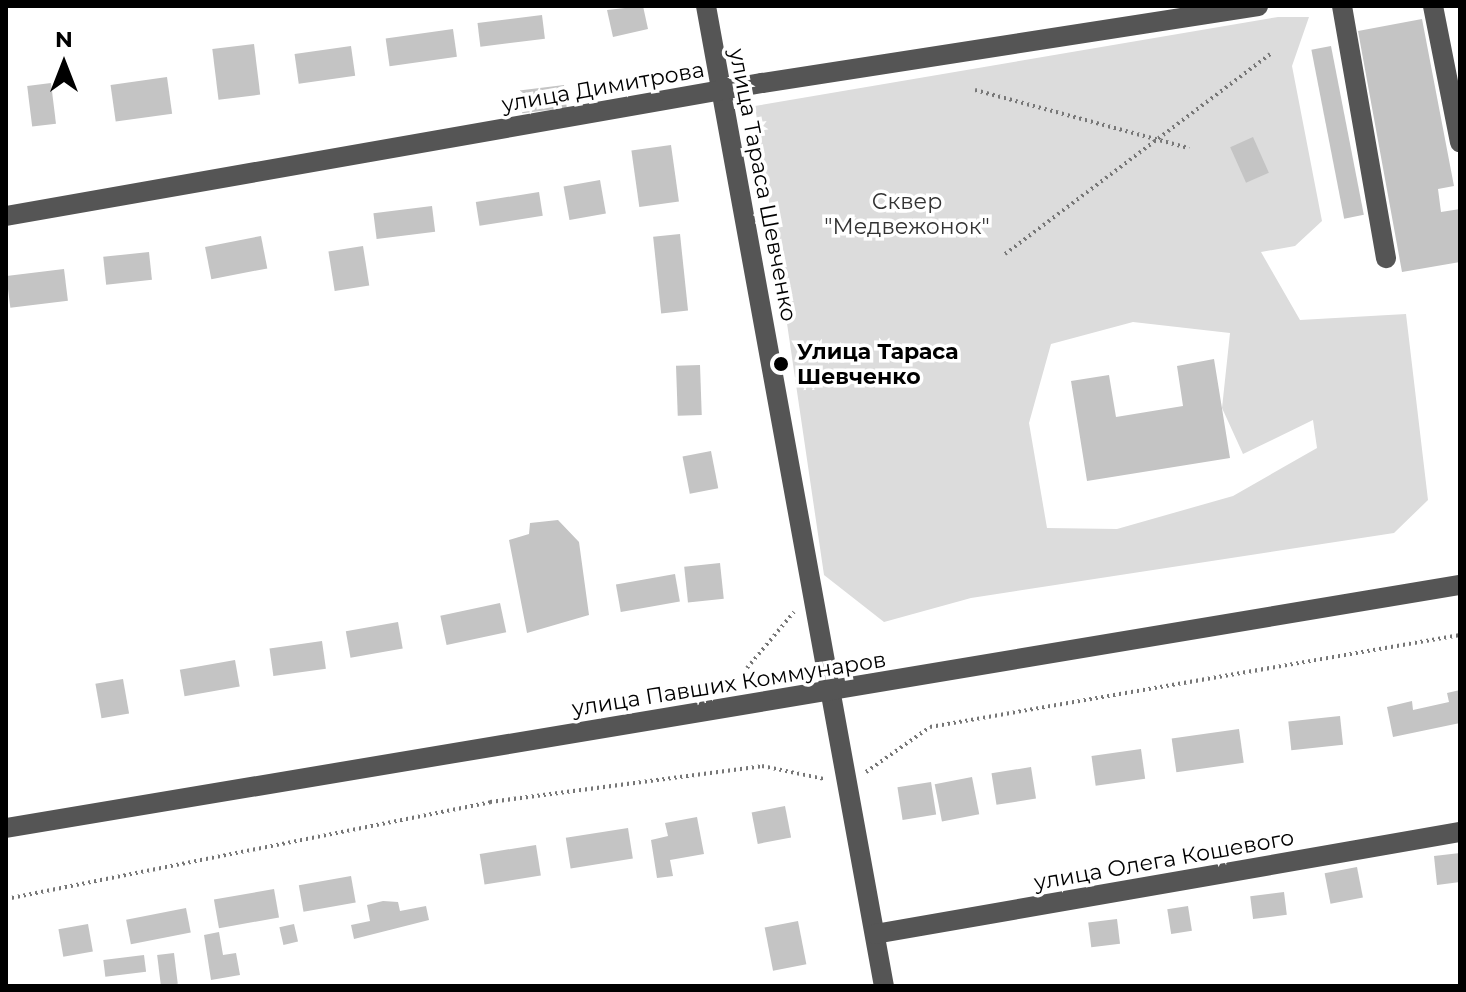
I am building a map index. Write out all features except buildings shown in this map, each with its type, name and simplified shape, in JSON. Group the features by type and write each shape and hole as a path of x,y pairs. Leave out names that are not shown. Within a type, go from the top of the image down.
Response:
{"street":[{"name":"улица Тараса Шевченко","path":"706,6 884,986"},
{"name":"улица Димитрова","path":"6,216 721,91 1258,6"},
{"path":"1342,6 1386,258"},
{"path":"1433,6 1460,142"},
{"name":"улица Павших Коммунаров","path":"6,828 1460,585"},
{"name":"улица Олега Кошевого","path":"875,934 1460,832"}],"path":[{"path":"1005,254 1270,54"},
{"path":"975,90 1189,148"},
{"path":"747,668 794,612"},
{"path":"865,774 930,727 1460,635"},
{"path":"6,899 490,802 762,766 824,779"}],"green space":[{"name":"Сквер \"Медвежонок\"","path":"1278,17 1309,17 1292,66 1322,221 1295,246 1261,252 1300,320 1406,314 1428,500 1394,533 971,598 884,622 824,575 755,106","holes":["1133,322 1230,333 1222,408 1243,454 1313,420 1317,448 1233,496 1117,529 1047,528 1029,423 1051,344"]}],"place":[{"name":"Улица Тараса Шевченко","path":"781,364"}]}
